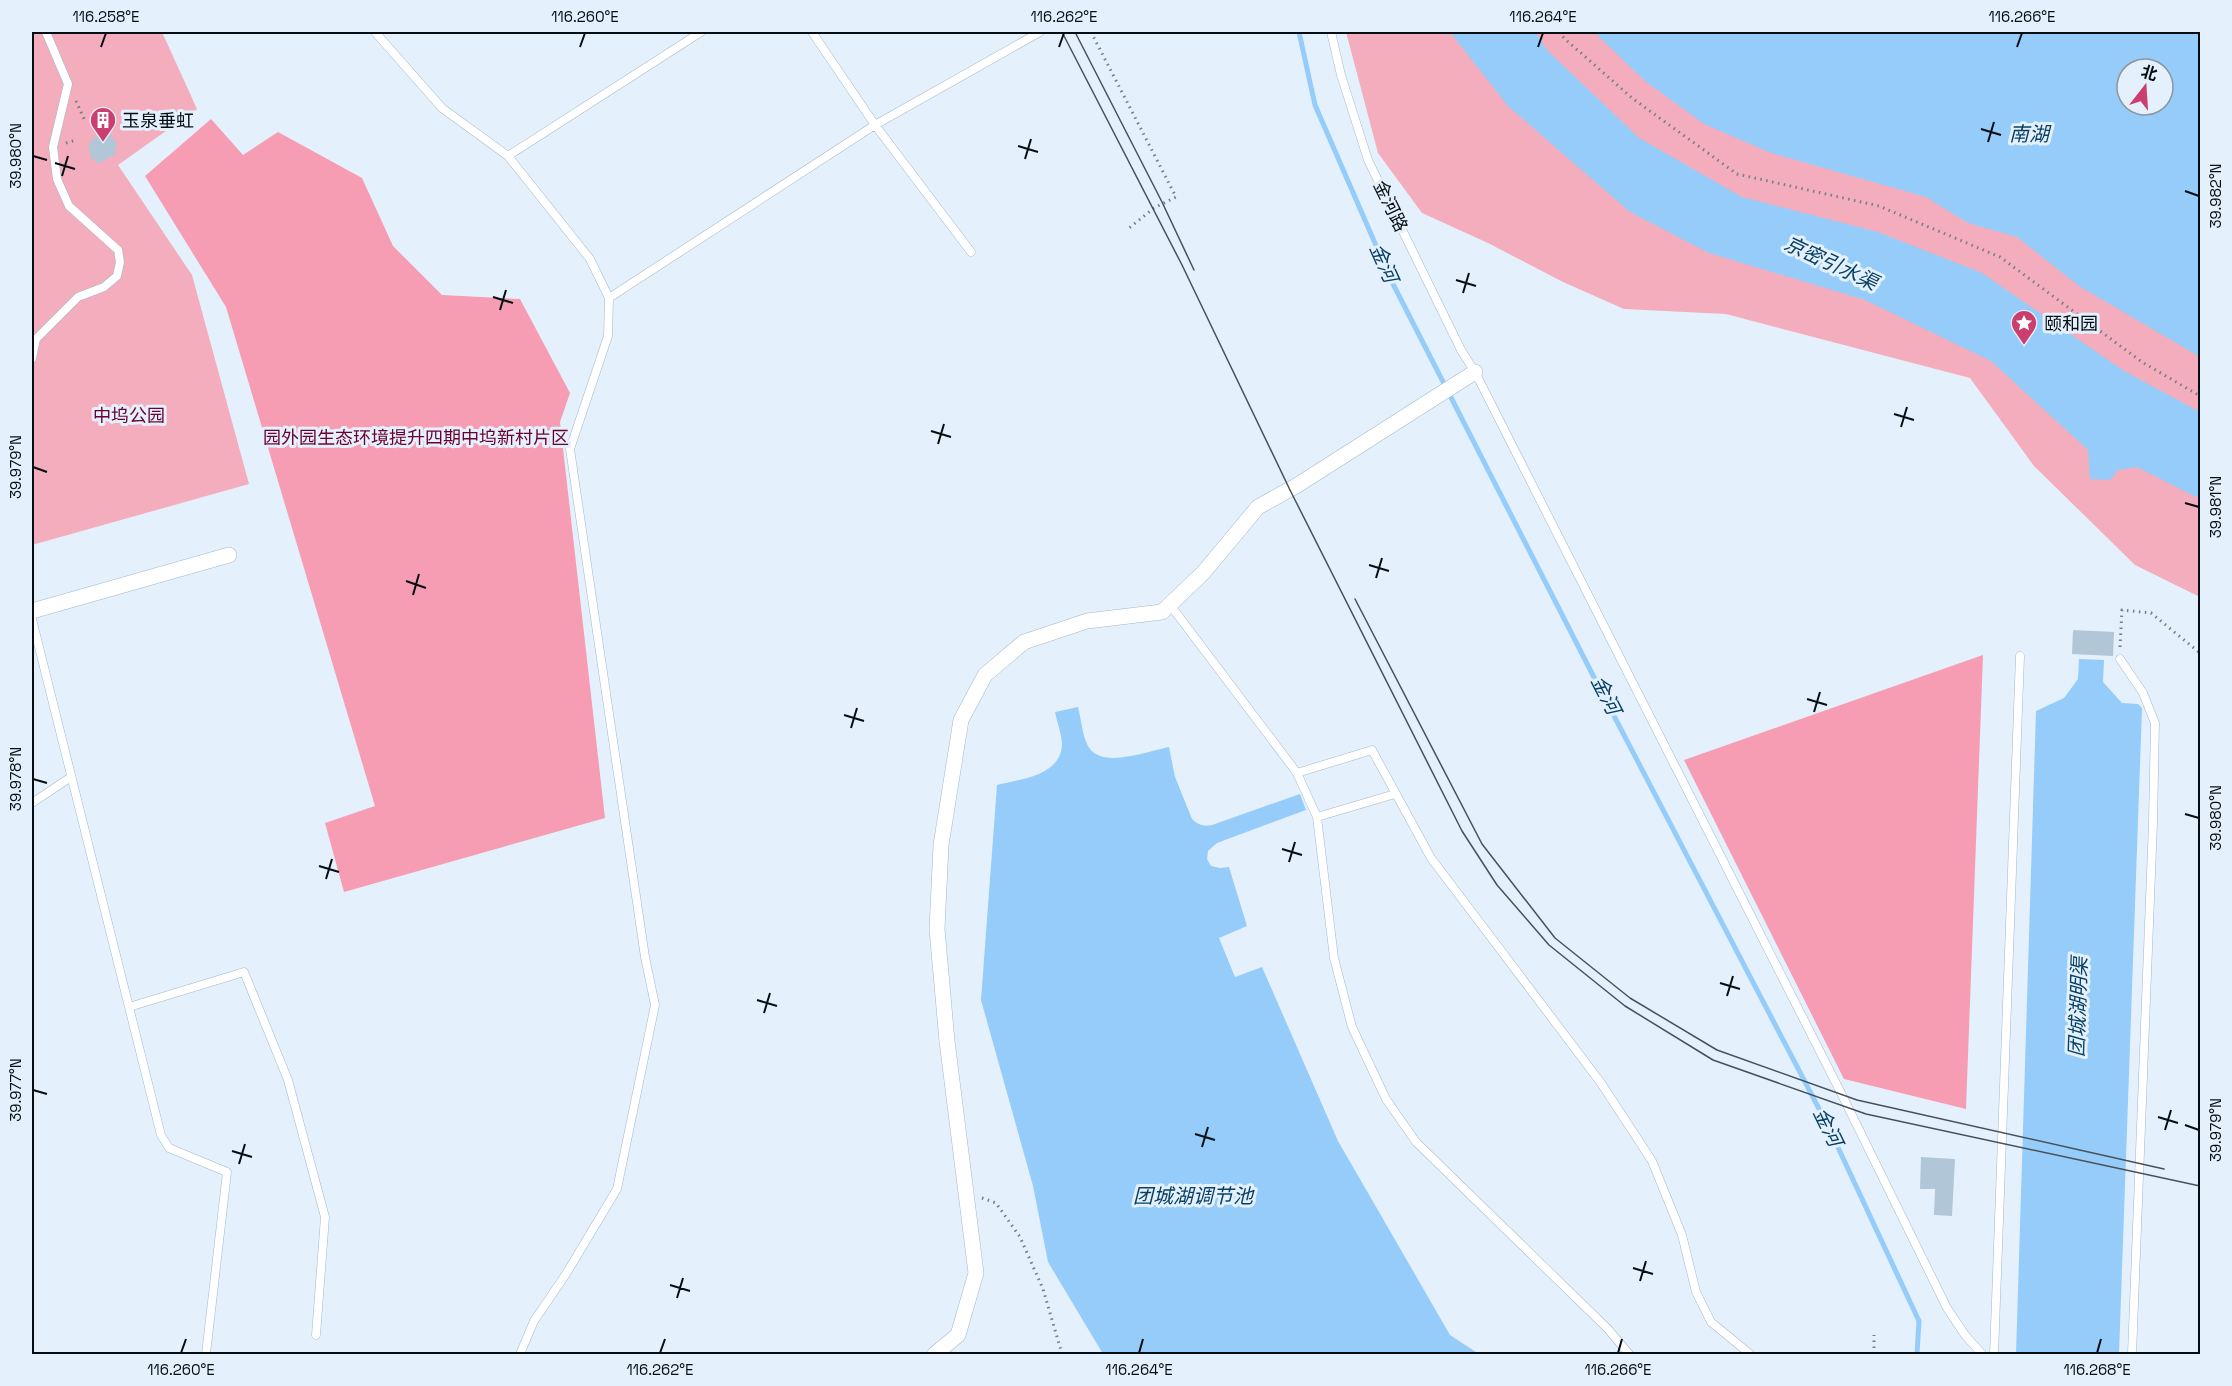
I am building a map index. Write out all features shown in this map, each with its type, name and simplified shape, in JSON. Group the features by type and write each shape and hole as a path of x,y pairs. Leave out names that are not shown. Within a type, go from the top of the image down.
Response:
{"street":[{"path":"935,1354 958,1335 976,1273 947,1041 937,929 941,845 961,720 985,675 1024,642 1087,621 1162,612 1171,606 1203,573 1258,507 1296,486 1468,376"},
{"path":"32,611 229,555"}],"lane":[{"path":"32,358 36,339 78,297 104,287 117,276 120,262 118,250 69,206 57,179 53,147 68,84 46,32"},
{"path":"376,32 442,108 508,156 590,259 609,298 608,336 570,449 645,957 655,1005 617,1189 566,1274 534,1321 520,1354"},
{"path":"508,156 701,32"},
{"path":"812,32 875,125 971,252"},
{"path":"609,298 875,125 1040,32"},
{"name":"金河路","path":"1331,32 1341,75 1368,160 1461,350 1468,376 1841,1093 1947,1308 1965,1335 1982,1354"},
{"path":"1171,606 1297,773 1317,817 1334,958 1352,1027 1386,1099 1416,1142 1608,1329 1629,1354"},
{"path":"32,619 161,1135 169,1148 226,1172 206,1354"},
{"path":"1994,1354 2020,657"},
{"path":"2120,659 2143,693 2155,723 2132,1354"},
{"path":"1297,773 1372,750 1431,858 1601,1083 1652,1161 1682,1235 1696,1292 1711,1322 1750,1354"},
{"path":"32,803 71,777"},
{"path":"1317,817 1395,794"},
{"path":"129,1007 244,972 288,1080 325,1217 316,1335"}],"path":[{"path":"1090,32 1176,197 1154,208 1128,229"},
{"path":"1559,32 1632,98 1737,174 1879,206 2000,257 2142,362 2200,396"},
{"path":"2120,659 2122,610 2151,613 2200,653"},
{"path":"966,1192 996,1203 1020,1236 1043,1289 1062,1354"},
{"path":"1874,1335 1874,1354"}],"green space":[{"name":"中坞公园","path":"32,32 162,32 197,109 118,165 192,275 249,484 32,545"},
{"name":"颐和园","path":"1346,32 2200,32 2200,597 2135,565 2034,466 1970,378 1726,314 1624,309 1422,213 1378,153"},
{"name":"园外园生态环境提升四期中坞新村片区","path":"211,119 243,155 278,132 362,178 393,246 442,295 520,299 570,393 560,422 605,818 344,892 325,823 375,806 226,307 145,176"},
{"path":"1983,655 1966,1109 1844,1079 1684,760"}],"water":[{"name":"京密引水渠","path":"1450,32 1535,32 1548,51 1639,138 1742,197 1878,232 1982,273 2124,371 2200,412 2200,499 2137,467 2118,470 2110,480 2090,479 2088,450 1991,361 1865,300 1709,253 1630,212 1508,106"},
{"name":"南湖","path":"1594,32 2200,32 2200,357 2079,286 2017,237 1968,223 1926,197 1771,153 1704,124 1645,81"},
{"name":"团城湖明渠","path":"2079,659 2104,660 2103,682 2122,703 2138,704 2142,708 2119,1354 2016,1354 2036,711 2064,698 2078,679"},
{"name":"团城湖调节池","path":"1078,707 1087,744 1093,752 1102,756 1124,757 1169,747 1175,777 1192,819 1199,824 1212,825 1300,794 1306,810 1217,843 1208,851 1207,859 1211,866 1229,867 1247,926 1219,938 1235,977 1262,967 1338,1141 1450,1335 1479,1354 1103,1354 1048,1262 1033,1186 981,1000 997,785 1028,778 1047,770 1060,755 1062,745 1055,712"}],"building":[{"name":"玉泉垂虹","path":"108,131 118,146 114,149 117,153 98,164 95,159 92,161 88,145 92,144 90,140"},
{"path":"2073,630 2114,632 2113,656 2072,654"},
{"path":"1921,1157 1955,1159 1952,1216 1934,1215 1935,1189 1920,1189"}],"waterway":[{"name":"金河","path":"1299,32 1315,105 1391,280 1601,691 1828,1126 1919,1321 1917,1354"}],"tram line":[{"path":"1062,32 1182,265 1290,490 1462,831 1497,885 1549,945 1625,1006 1713,1060 1866,1114 2200,1186"},
{"path":"1075,32 1194,270"},
{"path":"1355,599 1482,844 1555,938 1630,998 1717,1050 1857,1100 2164,1169"}],"place":[{"name":"玉泉垂虹","path":"103,143"},
{"name":"颐和园","path":"2024,346"}]}
